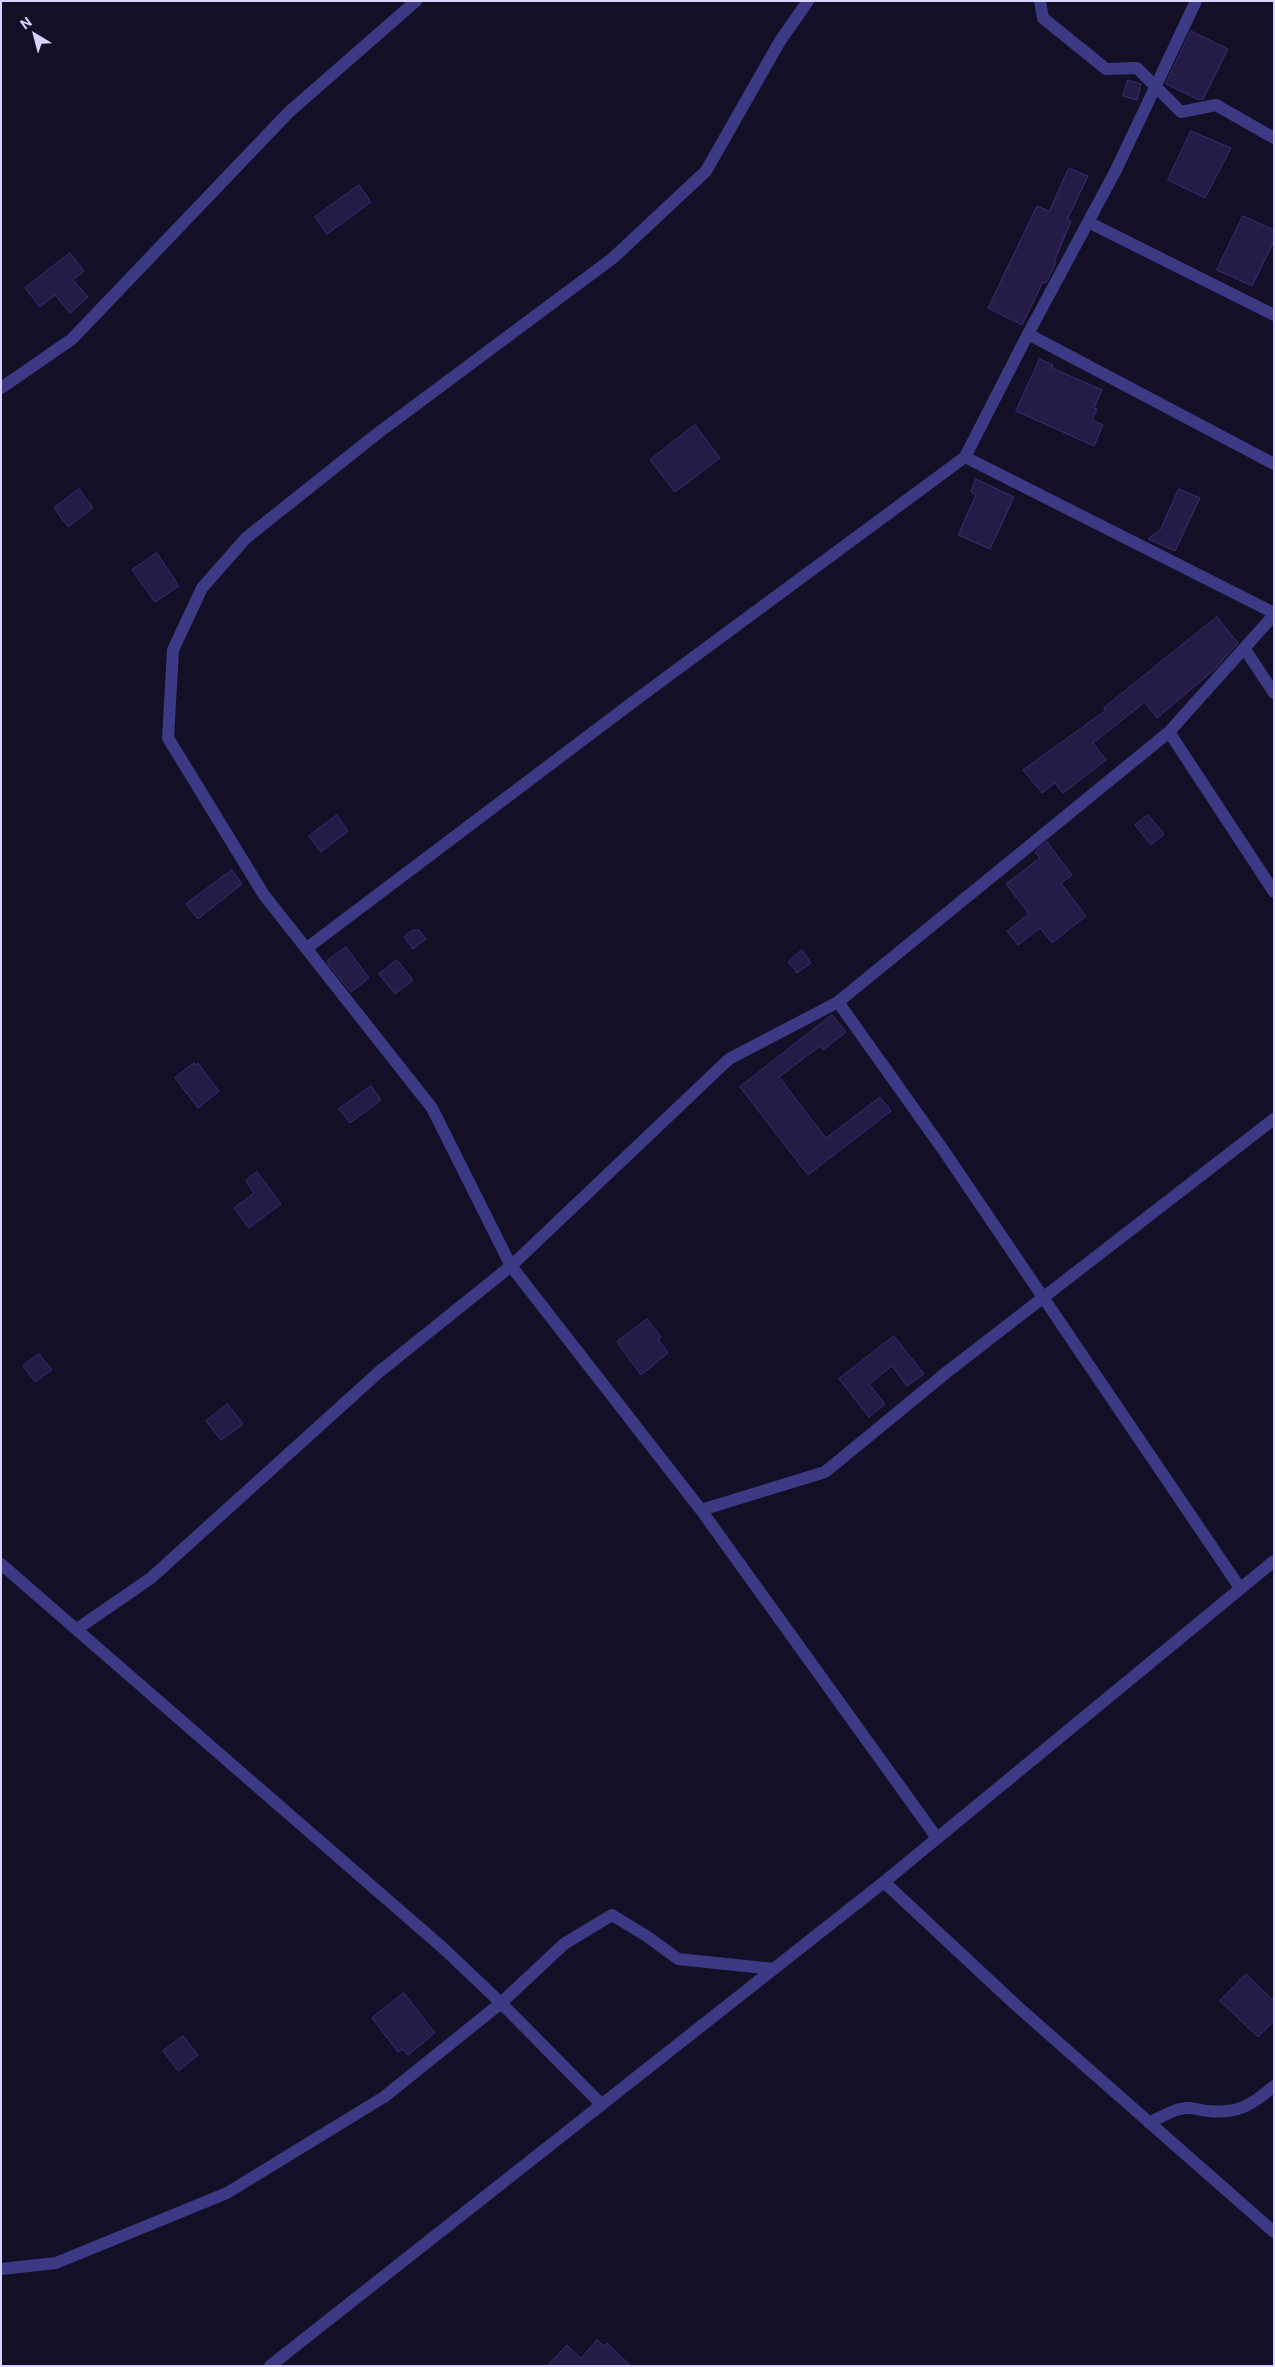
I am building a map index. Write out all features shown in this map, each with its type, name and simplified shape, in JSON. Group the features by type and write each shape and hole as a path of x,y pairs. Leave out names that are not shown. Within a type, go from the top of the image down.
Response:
{"street":[{"path":"1,388 72,339 289,112 416,1"},
{"path":"808,1 780,41 706,171 613,258 378,433 246,538 202,588 173,650 168,738 264,894 432,1108 511,1266 700,1510 937,1838"},
{"path":"1040,1 1042,18 1106,69 1137,68 1181,112 1216,106 1274,138"},
{"path":"306,948 629,705 965,457 1028,334 1116,170 1196,1"},
{"path":"1088,222 1274,315"},
{"path":"1028,334 1274,464"},
{"path":"77,1629 151,1578 379,1372 511,1266 729,1059 838,1002 1169,732 1274,614 965,457"},
{"path":"1244,648 1274,693"},
{"path":"1169,732 1274,892"},
{"path":"838,1002 944,1151 1240,1588"},
{"path":"700,1510 825,1472 947,1372 1274,1119"},
{"path":"270,2366 884,1882 1274,1561"},
{"path":"1,1564 436,1941 501,2003 601,2104"},
{"path":"884,1882 1018,2007 1274,2232"},
{"path":"1,2269 56,2263 227,2193 384,2097 501,2003 564,1944 612,1915 648,1937 678,1959 774,1969"},
{"path":"1149,2123 1170,2112 1189,2108 1208,2112 1241,2109 1255,2102 1274,2086"}],"building":[{"path":"1191,31 1228,49 1203,99 1199,100 1166,84"},
{"path":"1128,80 1141,84 1137,100 1123,96"},
{"path":"1191,131 1231,148 1205,198 1168,180"},
{"path":"1069,168 1088,176 1067,220 1071,221 1054,262 1056,263 1046,283 1043,282 1022,325 988,308 1037,206 1049,211"},
{"path":"359,185 371,202 327,234 315,217"},
{"path":"1243,216 1274,230 1274,241 1252,286 1217,270"},
{"path":"70,253 84,271 73,280 88,297 70,313 55,295 40,307 25,288"},
{"path":"1040,359 1053,365 1052,368 1102,390 1094,408 1097,409 1092,420 1103,425 1094,446 1016,411"},
{"path":"695,425 720,458 675,492 650,460"},
{"path":"976,479 1014,497 990,549 958,535 976,495 971,492"},
{"path":"79,489 93,508 68,527 54,508"},
{"path":"1179,489 1200,498 1175,551 1148,539 1160,530"},
{"path":"157,553 179,586 155,602 132,570"},
{"path":"1217,617 1238,643 1215,669 1157,718 1145,702 1093,743 1106,760 1063,793 1055,783 1042,793 1023,770 1106,710 1104,708"},
{"path":"337,815 348,831 321,852 309,836"},
{"path":"1148,815 1164,834 1151,845 1135,825"},
{"path":"1047,842 1072,875 1061,883 1086,916 1052,943 1040,928 1018,945 1007,931 1029,914 1006,884 1040,858 1035,852"},
{"path":"232,870 242,884 198,919 186,904"},
{"path":"413,930 419,930 426,939 413,949 404,937"},
{"path":"346,947 369,978 351,992 328,964 328,960"},
{"path":"802,950 811,963 797,973 788,962"},
{"path":"397,960 413,980 395,994 379,974"},
{"path":"832,1015 846,1032 823,1050 820,1046 779,1077 826,1138 880,1097 891,1111 808,1175 740,1087"},
{"path":"194,1063 196,1065 198,1063 219,1091 198,1108 175,1078"},
{"path":"371,1086 381,1100 350,1123 339,1109"},
{"path":"257,1172 281,1204 249,1228 234,1208 254,1193 246,1181"},
{"path":"647,1319 661,1337 658,1339 668,1353 641,1375 617,1342"},
{"path":"894,1336 924,1374 907,1386 892,1366 869,1384 885,1404 869,1417 839,1379"},
{"path":"39,1354 52,1370 35,1382 23,1366"},
{"path":"228,1404 243,1424 221,1440 206,1421"},
{"path":"1246,1974 1274,2001 1274,2021 1258,2037 1220,2001"},
{"path":"404,1993 435,2033 408,2055 402,2049 398,2052 372,2018"},
{"path":"183,2036 198,2055 178,2071 163,2051"},
{"path":"597,2340 604,2346 607,2343 631,2366 547,2366 567,2345 581,2358"}]}
